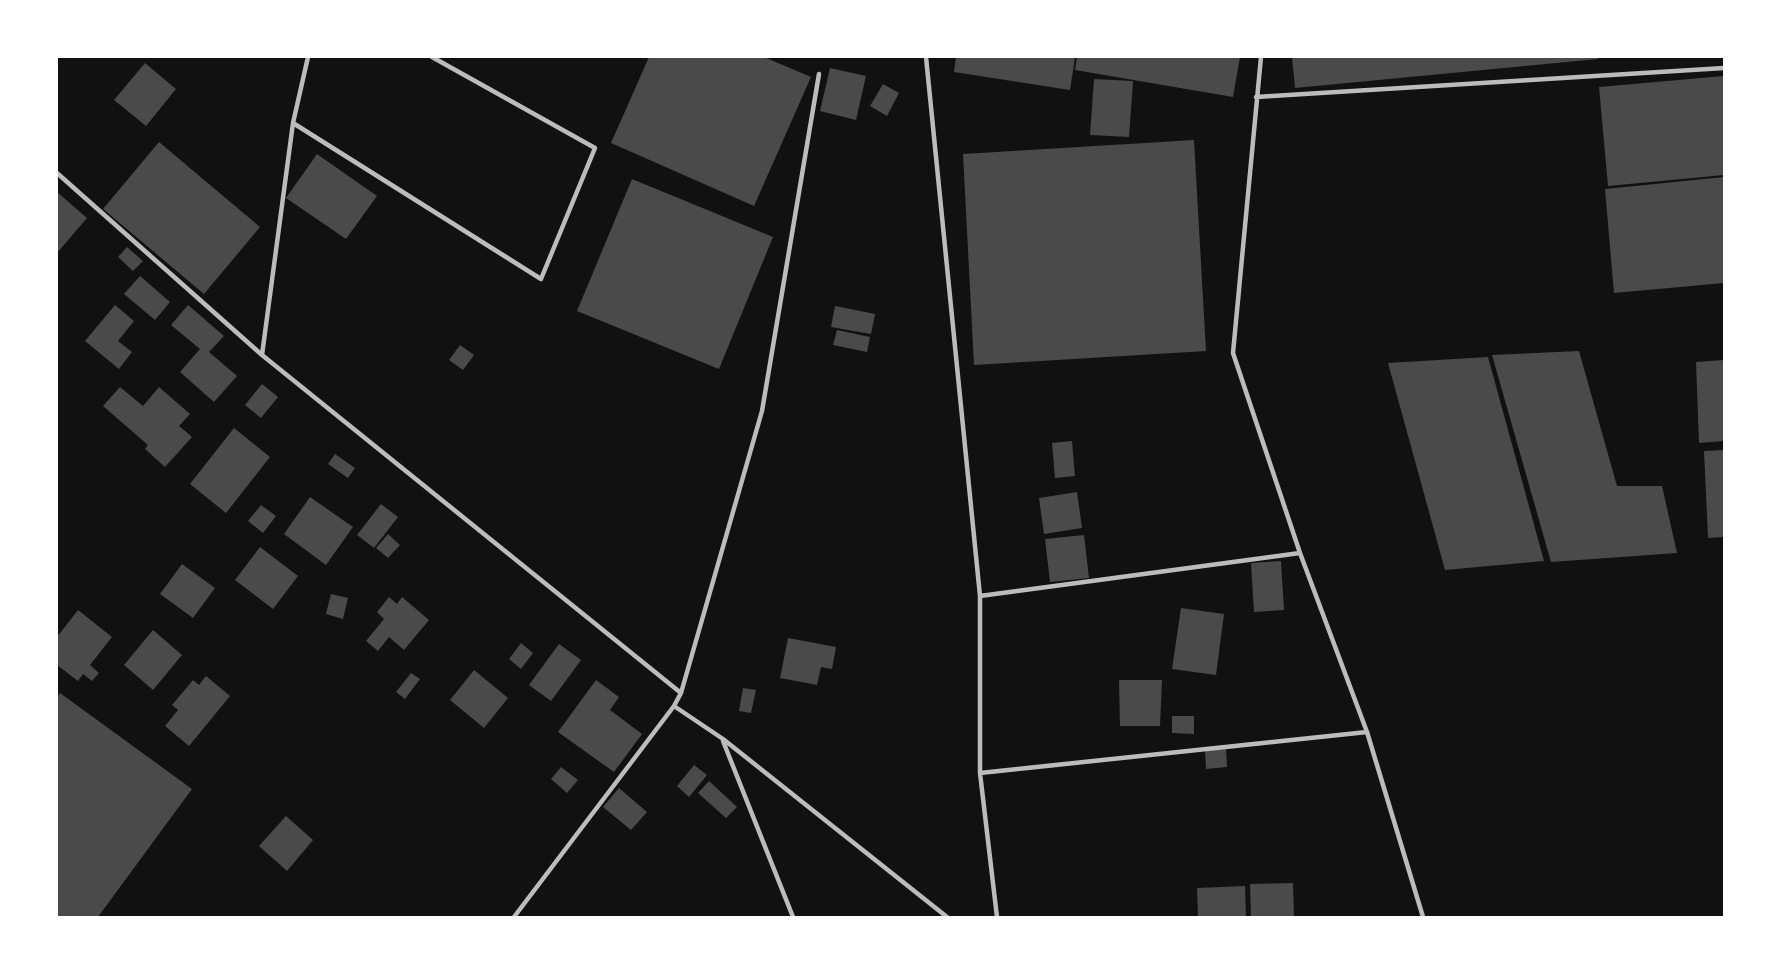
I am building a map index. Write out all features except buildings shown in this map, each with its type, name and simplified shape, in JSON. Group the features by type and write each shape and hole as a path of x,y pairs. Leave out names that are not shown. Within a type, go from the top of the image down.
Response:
{"lane":[{"path":"262,355 293,123 308,57"},
{"path":"293,123 541,279 595,148 432,57"},
{"path":"926,57 980,596 980,772 997,917"},
{"path":"1261,57 1233,352 1300,553 1367,732 1423,917"},
{"path":"1256,98 1724,69"},
{"path":"514,917 674,706 681,693 762,411 819,74"},
{"path":"57,173 262,355 681,693"},
{"path":"980,596 1300,553"},
{"path":"674,706 723,739 947,917"},
{"path":"980,772 1367,732"},
{"path":"723,739 793,917"}]}
